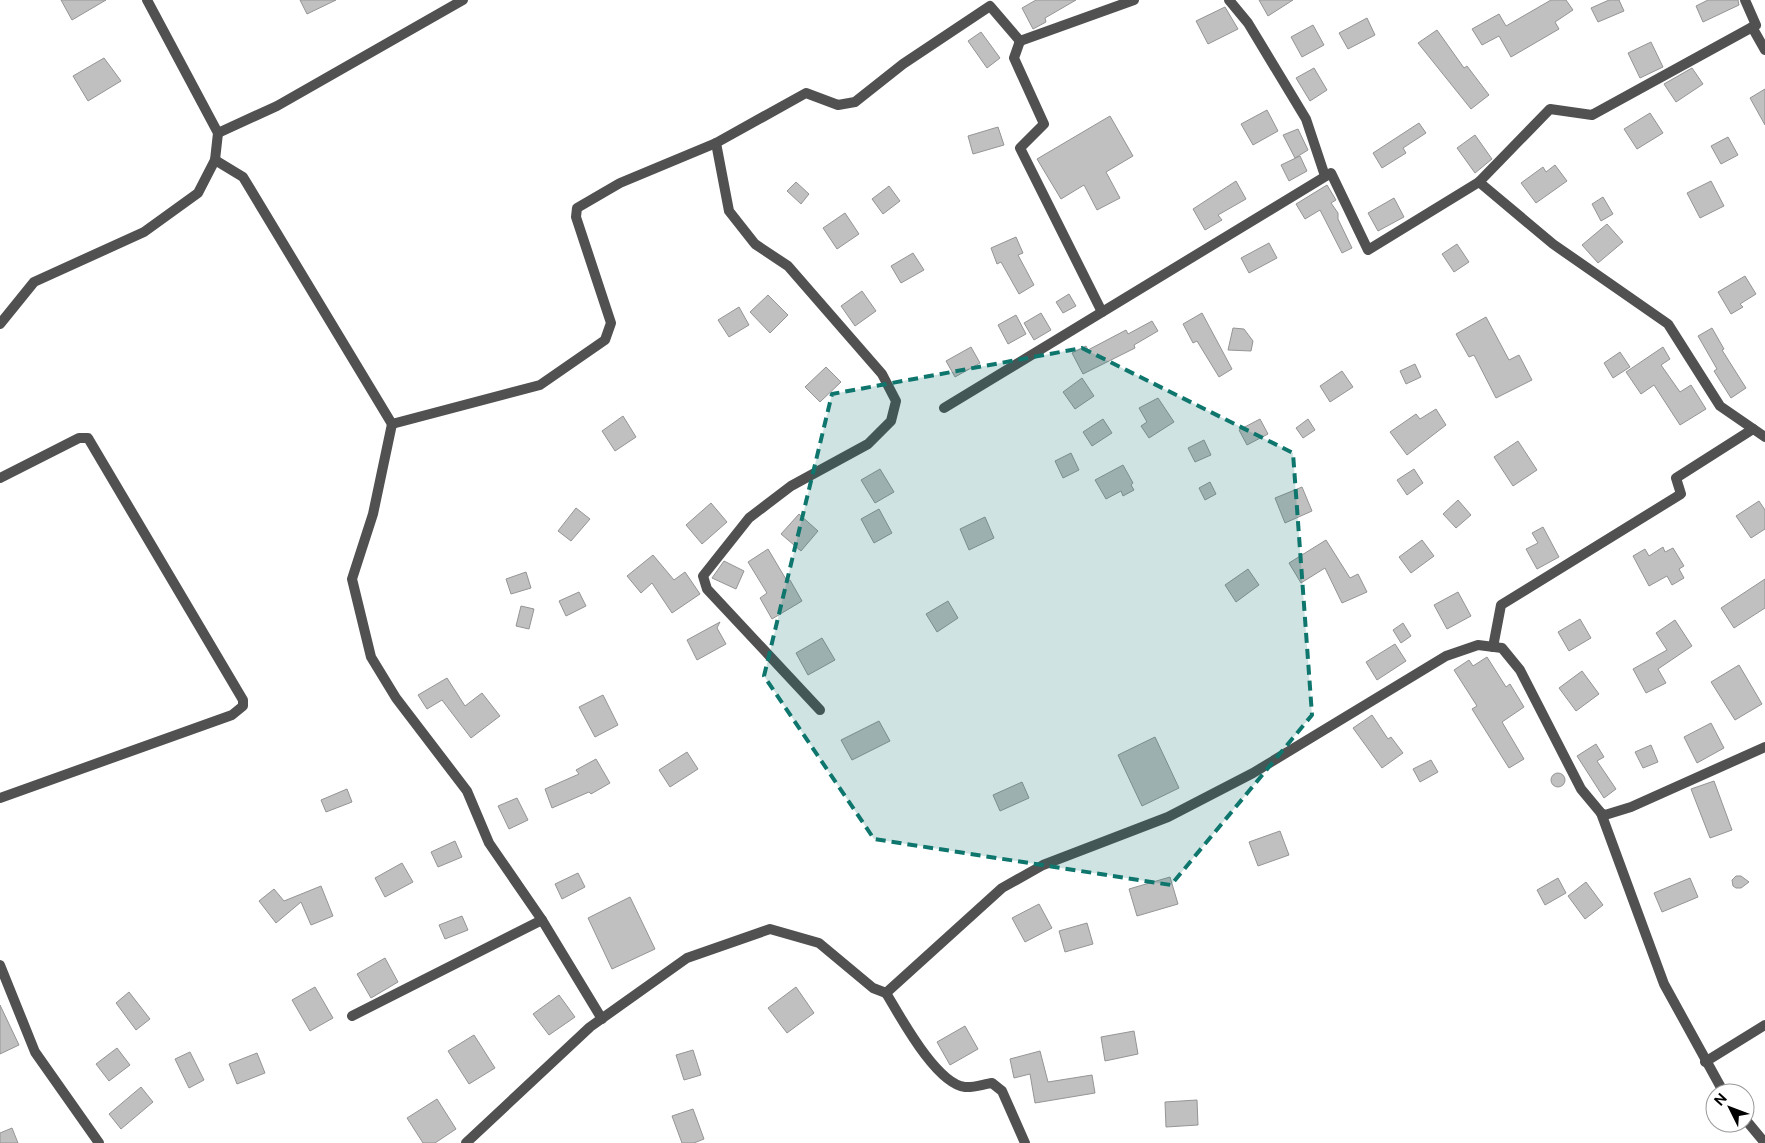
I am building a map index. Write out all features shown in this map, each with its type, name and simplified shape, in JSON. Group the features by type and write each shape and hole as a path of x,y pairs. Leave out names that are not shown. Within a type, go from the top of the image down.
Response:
{"street":[{"path":"0,324 34,282 144,232 198,192 215,160 218,133 147,0"},
{"path":"218,133 277,106 462,0"},
{"path":"1229,0 1248,23 1306,119 1325,176"},
{"path":"944,408 1331,173 1368,250 1480,182 1550,109 1592,115 1756,25 1745,0"},
{"path":"1020,41 1129,1"},
{"path":"392,424 540,385 605,340 611,323 576,217 577,208 620,183 716,143 806,93 838,105 855,102 903,64 987,3 1020,41"},
{"path":"1752,27 1765,50"},
{"path":"1020,41 1014,58 1044,124 1020,148 1102,312"},
{"path":"716,143 729,212 755,244 788,266 882,374 896,401 890,421 868,444 792,486 749,518 703,576 707,589 820,710"},
{"path":"215,160 243,177 392,424 374,514 352,579 371,656 396,698 467,792 488,843 542,920 602,1018"},
{"path":"1480,182 1553,244 1668,324 1720,406 1765,437"},
{"path":"1493,647 1501,605 1681,494 1676,478 1753,429"},
{"path":"0,478 79,438 88,438 243,700 243,706 232,715 0,798"},
{"path":"886,993 1002,888 1035,870 1168,817 1253,773 1446,656 1478,645 1502,648 1520,670 1581,789 1601,813 1664,984 1718,1083"},
{"path":"1601,813 1605,815 1631,807 1765,747"},
{"path":"352,1016 542,920"},
{"path":"466,1143 602,1018 687,958 770,929 820,943 873,988 886,993 917,1046 948,1080 964,1087 992,1083 1002,1091 1025,1143"},
{"path":"0,965 35,1052 99,1143"},
{"path":"1705,1062 1765,1025"},
{"path":"1755,1131 1765,1143"}],"highlighted area":[{"path":"1082,348 1293,453 1312,715 1171,885 874,839 764,676 832,394"}],"building":[{"path":"61,0 106,0 72,20"},
{"path":"300,0 336,0 307,14"},
{"path":"1036,0 1076,0 1045,18 1046,22 1033,29 1022,8"},
{"path":"1259,0 1293,0 1268,16"},
{"path":"1551,0 1566,0 1573,10 1555,22 1559,29 1511,57 1499,36 1482,45 1472,29 1499,14 1506,26"},
{"path":"1609,0 1619,0 1624,11 1598,22 1591,8"},
{"path":"1708,0 1738,0 1739,5 1703,22 1696,6"},
{"path":"1225,7 1238,29 1208,44 1196,21"},
{"path":"1367,18 1375,35 1348,49 1339,33"},
{"path":"1313,25 1324,45 1302,57 1291,37"},
{"path":"1437,30 1464,68 1467,66 1489,95 1471,109 1418,43"},
{"path":"981,32 1000,58 987,68 968,41"},
{"path":"1651,42 1663,67 1640,78 1628,53"},
{"path":"104,58 121,81 88,101 73,76"},
{"path":"1314,68 1327,90 1310,101 1296,78"},
{"path":"1692,68 1703,84 1676,102 1664,84"},
{"path":"1765,89 1765,125 1750,98"},
{"path":"1267,110 1278,131 1253,145 1241,124"},
{"path":"1650,113 1663,133 1637,149 1624,129"},
{"path":"1110,116 1133,156 1106,172 1120,198 1097,210 1084,185 1061,199 1037,159"},
{"path":"1419,123 1426,133 1403,148 1406,153 1382,168 1373,153"},
{"path":"998,127 1004,145 973,154 968,136"},
{"path":"1298,129 1308,150 1295,158 1283,135"},
{"path":"1475,135 1492,159 1475,173 1457,148"},
{"path":"1728,137 1738,155 1721,164 1711,146"},
{"path":"1300,156 1307,171 1289,181 1281,165"},
{"path":"1555,165 1567,181 1536,203 1521,183 1543,167 1546,172"},
{"path":"1236,181 1246,199 1218,215 1222,220 1205,230 1193,209"},
{"path":"1711,181 1724,206 1700,218 1687,193"},
{"path":"796,182 809,194 801,204 787,191"},
{"path":"1327,185 1336,200 1331,203 1338,213 1338,219 1352,248 1342,253 1320,210 1305,219 1296,204"},
{"path":"889,186 900,201 883,214 872,199"},
{"path":"1603,197 1613,214 1601,221 1592,204"},
{"path":"1394,198 1404,217 1378,231 1368,213"},
{"path":"845,213 859,234 837,249 823,228"},
{"path":"1607,224 1623,242 1598,263 1582,245"},
{"path":"1016,237 1023,253 1018,255 1034,285 1019,294 1001,262 997,264 991,248"},
{"path":"1269,243 1277,258 1249,273 1241,258"},
{"path":"1457,244 1469,262 1454,272 1442,254"},
{"path":"913,253 924,270 901,283 891,266"},
{"path":"1745,276 1756,294 1740,304 1743,307 1731,314 1718,292"},
{"path":"862,291 876,311 855,326 841,306"},
{"path":"1069,294 1076,306 1063,313 1056,302"},
{"path":"768,295 788,315 770,333 750,312"},
{"path":"739,307 749,325 729,337 718,320"},
{"path":"1041,313 1051,330 1034,340 1024,323"},
{"path":"1202,313 1232,369 1219,377 1197,341 1193,343 1183,324"},
{"path":"1016,315 1026,334 1008,344 998,325"},
{"path":"1486,317 1509,360 1519,355 1532,380 1496,398 1474,355 1469,357 1456,334"},
{"path":"1152,321 1158,331 1134,345 1135,348 1083,374 1072,353 1086,346 1088,350 1126,330 1128,334"},
{"path":"1233,328 1244,329 1253,341 1251,351 1228,350"},
{"path":"1712,328 1724,349 1722,350 1746,388 1731,398 1714,371 1717,369 1698,336"},
{"path":"971,347 980,363 955,377 946,361"},
{"path":"1663,347 1670,359 1661,365 1680,392 1691,385 1706,409 1680,425 1654,385 1641,394 1626,372"},
{"path":"1620,352 1630,367 1613,378 1604,363"},
{"path":"1415,364 1421,377 1406,384 1400,371"},
{"path":"826,367 841,382 820,402 805,387"},
{"path":"1342,371 1353,387 1330,402 1320,386"},
{"path":"1082,378 1094,396 1075,409 1063,392"},
{"path":"1158,398 1174,422 1149,438 1141,426 1147,422 1139,408"},
{"path":"1436,409 1446,425 1407,455 1390,432 1416,414 1420,419"},
{"path":"623,416 636,437 615,451 602,431"},
{"path":"1103,419 1112,433 1092,446 1083,432"},
{"path":"1260,419 1268,434 1247,445 1239,430"},
{"path":"1308,419 1315,430 1303,438 1296,428"},
{"path":"1204,440 1211,455 1195,462 1188,448"},
{"path":"1518,441 1537,470 1513,486 1494,457"},
{"path":"1071,453 1079,470 1063,478 1055,461"},
{"path":"1123,465 1133,483 1131,485 1134,490 1123,496 1121,491 1106,499 1095,480"},
{"path":"880,469 894,492 875,503 861,480"},
{"path":"1414,469 1423,483 1407,495 1397,480"},
{"path":"1210,482 1216,494 1205,500 1199,488"},
{"path":"1302,487 1312,511 1285,523 1275,498"},
{"path":"1458,500 1471,515 1456,528 1443,514"},
{"path":"1759,501 1765,510 1765,529 1751,538 1736,516"},
{"path":"711,503 727,522 702,544 686,525"},
{"path":"576,508 590,519 571,541 558,531"},
{"path":"879,509 892,533 874,543 861,519"},
{"path":"799,514 818,531 801,551 781,534"},
{"path":"985,517 994,538 969,550 960,529"},
{"path":"1543,527 1559,557 1537,569 1526,549 1538,543 1532,533"},
{"path":"1326,540 1350,578 1358,574 1367,592 1342,603 1325,568 1301,583 1289,563"},
{"path":"1422,540 1434,556 1411,573 1399,557"},
{"path":"1663,547 1665,552 1673,548 1684,566 1679,569 1684,578 1672,585 1667,576 1649,586 1633,556 1645,549 1649,556"},
{"path":"768,549 787,581 790,580 802,601 772,619 760,598 767,593 748,562"},
{"path":"653,555 674,580 685,572 700,594 672,613 652,583 641,593 627,576"},
{"path":"724,561 744,571 736,589 712,578"},
{"path":"1248,569 1259,585 1236,602 1225,585"},
{"path":"526,572 531,588 511,594 506,579"},
{"path":"1765,579 1765,608 1734,628 1721,608"},
{"path":"579,592 586,606 566,616 559,601"},
{"path":"1458,592 1471,616 1447,629 1434,605"},
{"path":"948,601 958,618 937,632 926,614"},
{"path":"521,606 534,609 529,629 516,626"},
{"path":"1580,619 1591,638 1569,651 1558,632"},
{"path":"1675,620 1692,646 1658,669 1666,683 1646,693 1633,669 1667,650 1656,633"},
{"path":"720,622 717,628 726,644 697,660 687,640"},
{"path":"1403,623 1411,636 1401,643 1393,630"},
{"path":"822,638 835,660 808,675 796,653"},
{"path":"1395,644 1406,661 1377,680 1366,662"},
{"path":"1487,657 1506,687 1510,684 1524,707 1502,722 1524,759 1509,768 1472,709 1477,706 1454,670 1469,660 1473,666"},
{"path":"1739,665 1762,704 1735,720 1711,682"},
{"path":"1582,671 1599,694 1576,711 1559,688"},
{"path":"447,678 465,706 482,693 500,716 471,738 442,700 427,709 418,695"},
{"path":"603,695 618,725 595,737 579,707"},
{"path":"1372,715 1388,739 1391,737 1403,753 1382,768 1353,728"},
{"path":"879,721 890,741 852,760 841,740"},
{"path":"1711,723 1724,748 1697,763 1684,737"},
{"path":"1155,737 1179,788 1142,806 1118,755"},
{"path":"1596,744 1604,757 1597,761 1616,789 1604,798 1577,756"},
{"path":"1651,745 1658,762 1643,768 1635,752"},
{"path":"687,752 698,769 670,787 659,770"},
{"path":"596,759 610,783 591,794 589,792 552,808 545,789 579,774 576,770"},
{"path":"1431,760 1438,772 1420,782 1413,769"},
{"path":"1558,773 1563,775 1565,780 1563,785 1558,787 1553,785 1551,780 1553,775"},
{"path":"1714,781 1732,830 1710,838 1691,789"},
{"path":"1022,782 1029,798 1000,811 993,795"},
{"path":"347,789 352,802 326,812 321,800"},
{"path":"517,798 528,820 509,829 498,806"},
{"path":"1280,831 1289,855 1258,866 1249,842"},
{"path":"455,841 462,857 438,867 431,852"},
{"path":"402,863 413,882 385,897 375,878"},
{"path":"578,873 585,887 562,899 555,884"},
{"path":"1736,876 1741,876 1749,882 1741,888 1736,888 1733,886 1732,880"},
{"path":"1170,877 1178,904 1137,916 1129,889"},
{"path":"1558,878 1566,893 1545,905 1537,890"},
{"path":"1690,878 1698,897 1662,912 1654,893"},
{"path":"1586,882 1603,905 1585,919 1568,896"},
{"path":"321,886 333,916 311,925 301,902 276,923 259,901 274,889 284,901"},
{"path":"630,897 655,949 612,969 588,918"},
{"path":"1039,904 1052,928 1025,942 1012,918"},
{"path":"462,916 468,930 445,939 439,925"},
{"path":"1087,923 1093,944 1065,952 1059,931"},
{"path":"385,958 398,982 371,998 357,974"},
{"path":"315,987 333,1018 310,1031 292,1000"},
{"path":"796,987 814,1013 787,1033 768,1008"},
{"path":"129,992 150,1019 136,1030 116,1003"},
{"path":"559,995 575,1017 549,1035 533,1014"},
{"path":"0,1005 19,1045 0,1054"},
{"path":"965,1026 978,1049 950,1065 937,1042"},
{"path":"1134,1031 1138,1054 1105,1061 1101,1037"},
{"path":"474,1035 495,1068 469,1084 448,1051"},
{"path":"117,1048 130,1065 109,1081 96,1064"},
{"path":"693,1050 701,1075 684,1080 676,1055"},
{"path":"1040,1051 1048,1082 1092,1075 1095,1093 1035,1103 1030,1074 1014,1078 1010,1059"},
{"path":"190,1052 204,1080 189,1088 175,1059"},
{"path":"257,1053 265,1073 237,1084 229,1064"},
{"path":"141,1087 153,1102 121,1129 109,1114"},
{"path":"437,1099 456,1129 435,1143 423,1143 407,1118"},
{"path":"1197,1100 1198,1125 1166,1127 1165,1102"},
{"path":"693,1109 704,1139 694,1143 682,1143 672,1116"},
{"path":"12,1128 18,1143 0,1143 0,1133"}]}
